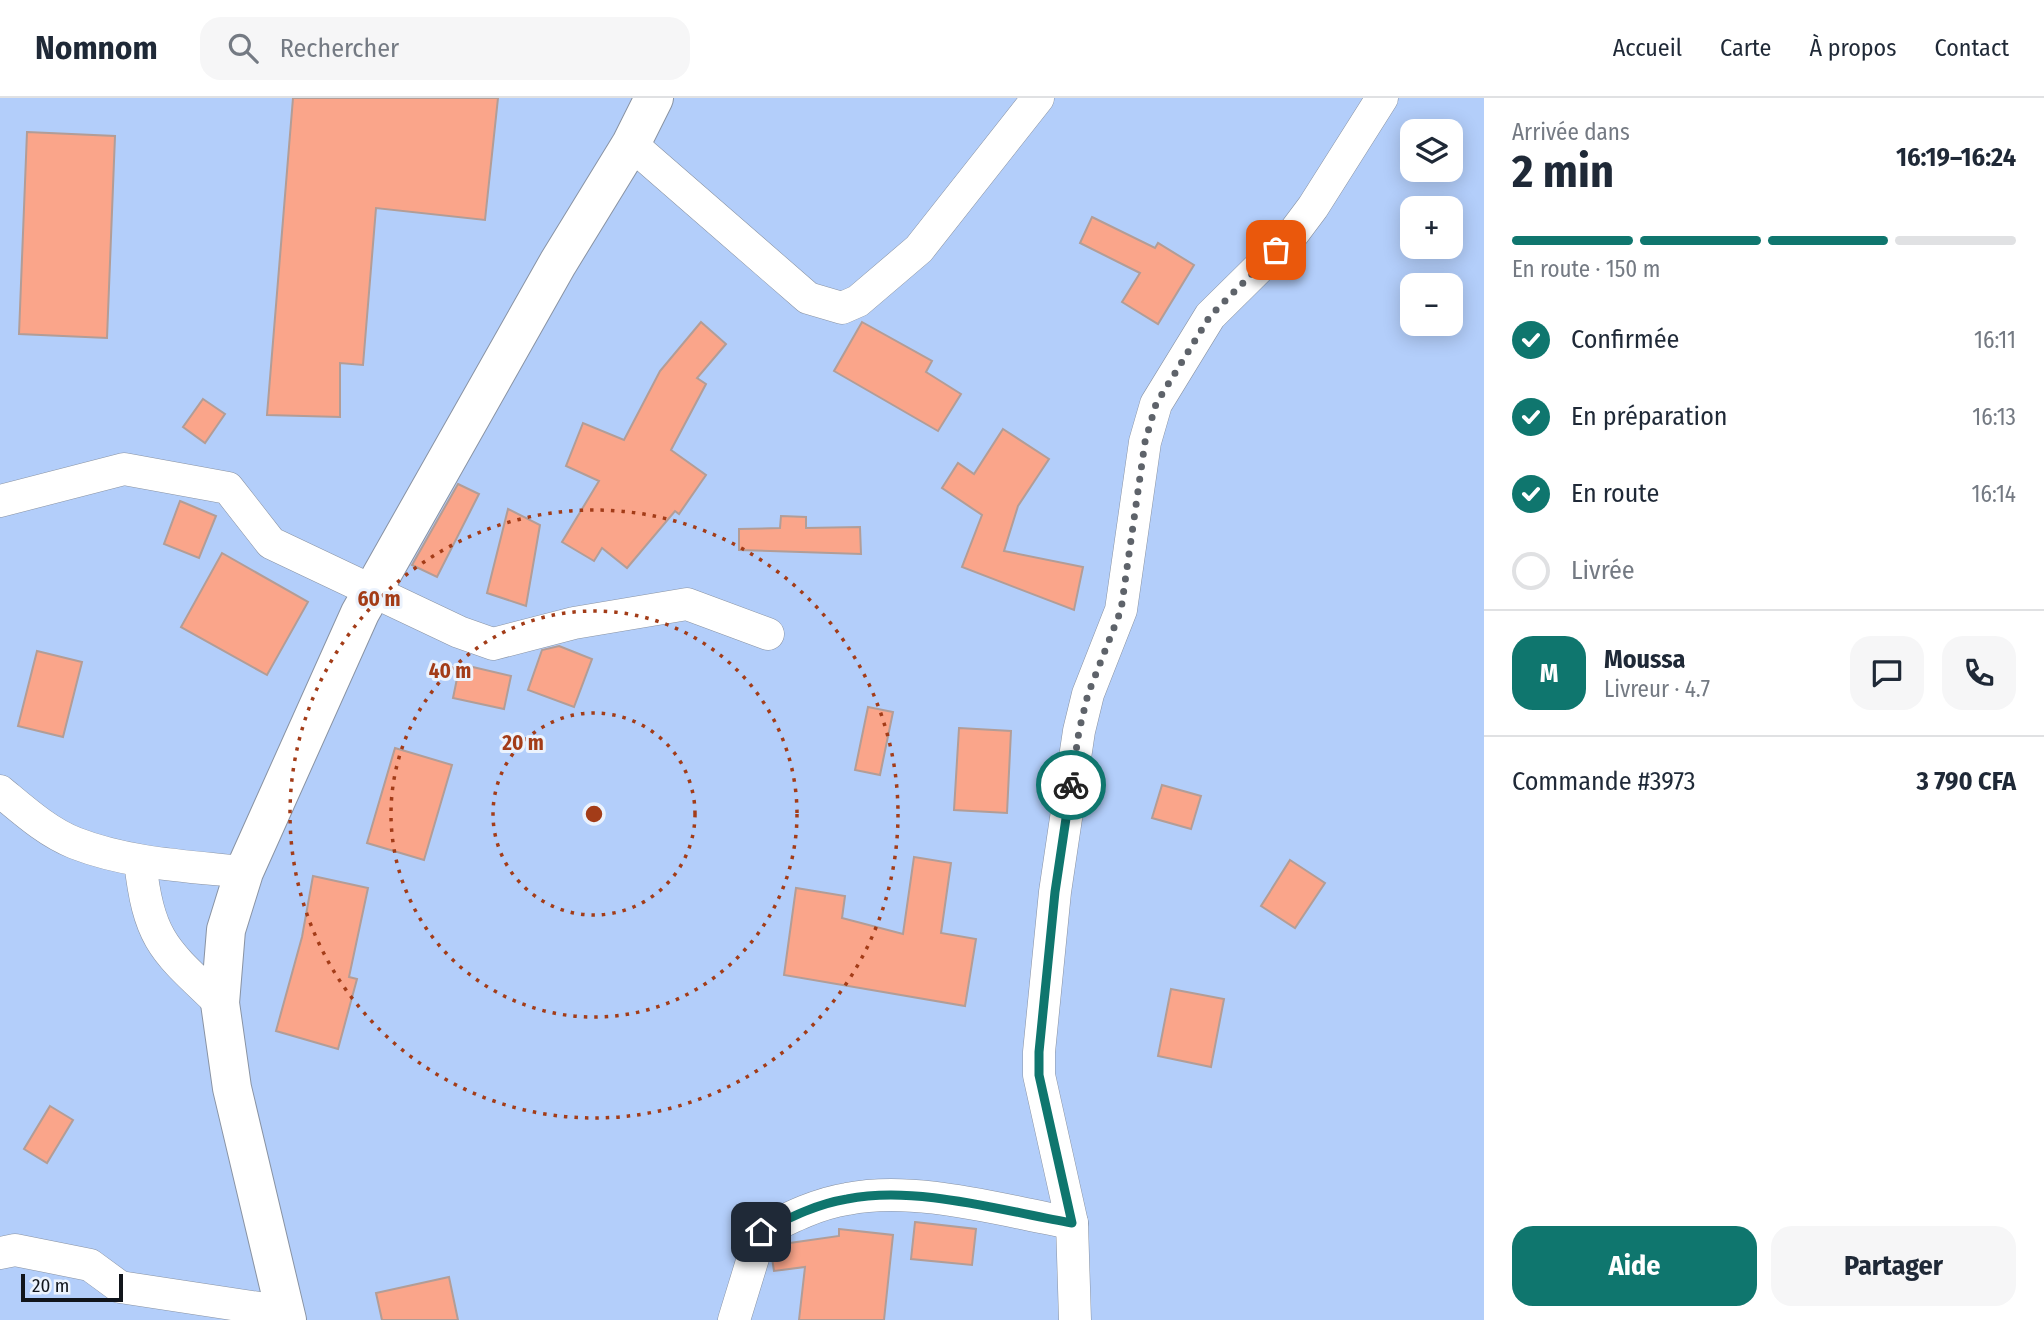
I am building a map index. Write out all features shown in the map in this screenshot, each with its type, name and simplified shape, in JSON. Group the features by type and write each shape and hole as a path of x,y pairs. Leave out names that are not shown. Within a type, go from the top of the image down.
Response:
{"street":[{"path":"0,1253 15,1250 90,1265 120,1287 286,1316 232,1087 220,1003 226,930 244,872 373,589 558,263 631,144 654,98"},
{"path":"631,144 808,298 842,308 858,301 919,249 1038,98"},
{"path":"1075,1320 1072,1223 1039,1075 1040,1039 1055,892 1079,731 1088,694 1121,610 1145,442 1156,404 1210,316 1292,235 1382,98"},
{"path":"0,501 124,469 228,488 271,543 460,632 494,644 574,623 687,604 768,634"},
{"path":"0,791 33,818 73,843 140,862 244,872"},
{"path":"140,862 145,905 154,930 169,956 220,1003"},
{"path":"734,1320 761,1232 826,1204 883,1195 915,1196 1072,1223"}],"shaded area":[{"path":"0,98 1484,98 1484,1320 0,1320"}],"building":[{"path":"293,98 498,98 485,220 376,208 363,365 340,363 340,417 267,415"},
{"path":"27,132 115,136 107,338 19,334"},
{"path":"1092,217 1155,248 1158,243 1194,265 1158,324 1122,302 1140,273 1080,243"},
{"path":"701,322 726,344 697,378 706,384 671,450 706,475 679,514 675,511 627,568 602,548 594,561 562,542 599,481 566,466 583,423 624,440 660,371"},
{"path":"862,322 932,361 926,372 961,394 938,431 834,371"},
{"path":"203,399 225,414 205,443 183,427"},
{"path":"1003,429 1049,459 1018,506 1004,551 1083,567 1074,610 962,567 982,515 942,488 958,463 974,474"},
{"path":"458,484 479,494 437,577 412,565"},
{"path":"180,501 216,516 199,558 164,544"},
{"path":"508,509 540,525 526,606 487,593"},
{"path":"781,516 806,517 806,528 860,527 861,554 739,550 739,529 780,528"},
{"path":"222,553 308,602 267,675 181,627"},
{"path":"559,646 592,659 574,707 528,690 542,650"},
{"path":"37,651 82,662 63,737 18,726"},
{"path":"460,664 511,676 504,709 453,698"},
{"path":"868,707 893,712 880,775 855,770"},
{"path":"959,728 1011,731 1007,813 954,810"},
{"path":"395,748 452,765 424,860 367,843"},
{"path":"1162,785 1201,796 1191,829 1152,818"},
{"path":"914,857 951,863 941,933 976,939 965,1006 784,975 796,888 845,896 842,918 903,934"},
{"path":"1290,860 1325,883 1295,928 1261,906"},
{"path":"313,876 368,888 349,977 357,979 338,1049 276,1031 302,937"},
{"path":"1171,989 1224,999 1211,1067 1158,1056"},
{"path":"50,1106 73,1120 47,1163 24,1149"},
{"path":"915,1222 976,1229 972,1265 911,1259"},
{"path":"839,1229 893,1235 884,1320 799,1320 805,1267 774,1271 772,1258 776,1245 839,1236"},
{"path":"449,1277 458,1320 382,1320 376,1293"}],"way so far":[{"path":"1071,785 1088,694 1121,610 1145,442 1156,404 1210,316 1276,250"}],"route":[{"path":"761,1232 796,1214 826,1204 849,1198 883,1195 915,1196 1072,1223 1039,1075 1055,892 1071,785"}]}
